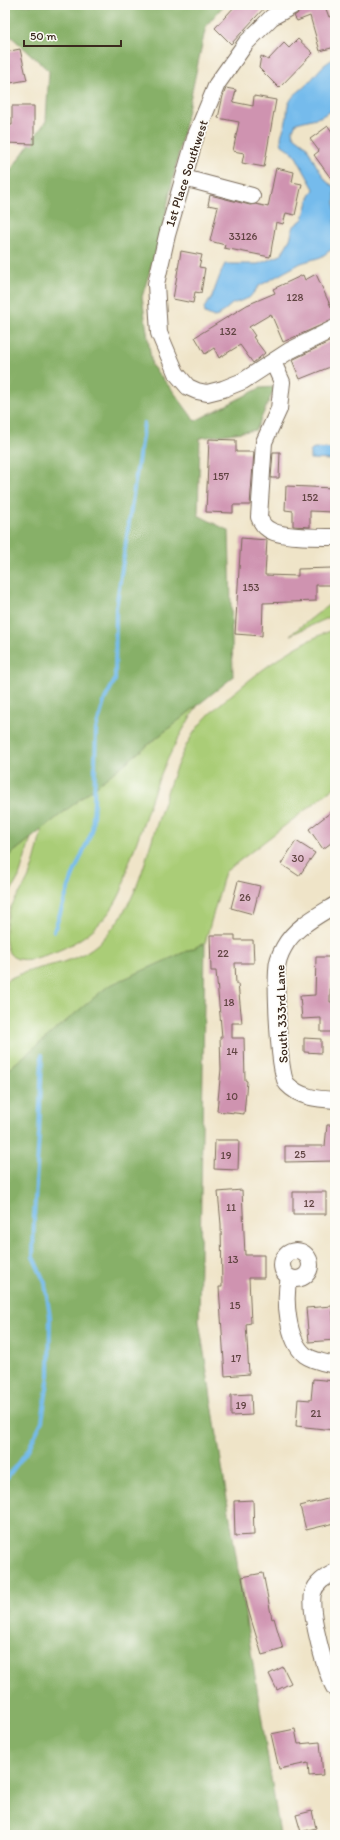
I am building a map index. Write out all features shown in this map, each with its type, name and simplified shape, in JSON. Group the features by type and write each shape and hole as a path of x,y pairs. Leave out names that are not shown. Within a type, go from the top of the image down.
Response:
{"street":[{"name":"1st Place Southwest","path":"273,362 243,381 222,389 207,393 188,387 176,373 160,333 156,284 167,235 196,135 217,84 246,43 272,17 294,5"},
{"path":"184,178 252,196"},
{"path":"335,328 289,351 273,362 282,382 280,409 264,442 259,517 263,525 269,531 293,536 335,537"},
{"name":"South 333rd Lane","path":"335,904 292,935 285,945 278,960 277,969 281,1057 286,1083 299,1094 317,1099 335,1100"},
{"path":"289,1278 287,1286 289,1324 294,1342 306,1355 323,1363 335,1365"},
{"path":"335,1572 321,1580 313,1592 313,1615 327,1674 335,1689"}],"green space":[{"path":"5,5 224,5 206,26 162,230 142,297 152,366 195,421 260,388 275,387 256,430 200,438 198,515 229,531 233,677 5,859 5,178 46,121 49,71 5,31"},
{"path":"335,600 335,615 290,635"},
{"path":"335,629 335,787 225,872 205,943 108,987 5,1072 5,981 18,975 81,955 93,948 104,938 124,912 137,886 167,791 181,756 197,728 218,706 270,664 308,641"},
{"path":"198,705 179,736 163,768 129,863 124,885 115,904 107,915 88,934 64,948 32,959 24,960 13,957 10,954 6,944 8,915 12,905 28,879 42,829"},
{"path":"31,838 19,877 5,902 5,859"},
{"path":"205,943 199,1321 280,1835 5,1835 5,1072 108,986"}],"water":[{"path":"335,58 335,109 320,117 296,123 292,132 294,136 306,145 327,182 335,187 335,247 321,257 301,263 259,286 249,298 232,304 218,316 214,317 205,313 204,308 212,297 225,264 258,264 281,255 290,239 294,226 303,219 309,198 314,189 294,153 282,145 281,135 287,119 288,105 292,97 329,61"},
{"path":"314,448 334,449 333,460 310,459 310,452"}],"building":[{"path":"236,5 267,5 231,44 215,28"},
{"path":"303,5 335,5 326,9 329,17 335,15 335,47 320,51 310,16 297,21 294,16 302,10"},
{"path":"298,39 313,53 279,88 259,68 261,56 268,60 284,43 289,48"},
{"path":"20,49 27,80 5,84 5,52"},
{"path":"226,88 236,90 233,102 253,106 254,96 276,100 264,167 242,163 244,153 233,151 239,122 218,118"},
{"path":"12,106 34,106 34,144 5,143 5,125 12,125"},
{"path":"328,126 335,136 335,184 314,155 319,151 310,139"},
{"path":"276,168 294,172 292,182 302,184 295,215 286,213 283,224 276,222 270,257 224,248 225,245 210,241 218,207 208,205 210,195 250,205 256,204 268,207"},
{"path":"181,251 202,255 199,267 205,268 201,293 195,292 193,303 173,299"},
{"path":"316,274 331,307 335,305 335,319 283,342 271,314 249,327 255,336 253,337 265,353 253,363 240,345 219,358 214,348 205,354 195,337 247,305 275,293 273,289 303,275 305,280"},
{"path":"335,339 335,365 300,379 292,360"},
{"path":"209,439 236,440 236,452 254,452 250,505 233,505 233,513 206,512"},
{"path":"273,452 280,452 279,478 271,478"},
{"path":"286,486 334,488 333,512 310,511 310,527 293,526 293,511 285,510"},
{"path":"241,538 267,540 265,575 298,576 298,569 332,568 332,585 316,585 316,601 263,603 262,636 235,634"},
{"path":"335,809 335,840 323,849 309,829"},
{"path":"296,841 315,853 299,876 281,864"},
{"path":"238,881 260,886 253,914 231,908"},
{"path":"210,935 235,935 235,940 253,940 254,963 235,963 236,984 238,984 242,1023 232,1023 232,1038 244,1038 245,1080 247,1081 244,1114 217,1111 221,1069 220,1037 222,1037 216,971 211,971"},
{"path":"316,957 331,957 330,1002 335,1002 335,1032 321,1032 321,1018 302,1019 300,996 315,995"},
{"path":"304,1038 321,1039 321,1053 304,1052"},
{"path":"327,1125 335,1125 335,1161 285,1162 285,1146 325,1146"},
{"path":"215,1140 239,1140 238,1170 214,1169"},
{"path":"242,1190 245,1255 264,1255 264,1278 249,1278 251,1323 246,1324 249,1374 225,1376 219,1287 222,1287 221,1224 218,1192"},
{"path":"293,1192 326,1192 326,1214 293,1214"},
{"path":"332,1306 335,1340 309,1342 306,1308"},
{"path":"313,1379 335,1381 334,1430 296,1426 298,1399 311,1400"},
{"path":"251,1394 252,1415 231,1416 231,1395"},
{"path":"335,1497 335,1523 306,1530 300,1506"},
{"path":"253,1500 254,1535 235,1536 234,1501"},
{"path":"263,1573 272,1619 274,1618 283,1649 262,1655 247,1606 242,1577"},
{"path":"283,1667 291,1683 277,1690 269,1674"},
{"path":"295,1729 298,1744 320,1742 323,1775 309,1776 308,1763 279,1769 271,1734"},
{"path":"312,1811 316,1828 301,1832 296,1815"}],"waterway":[{"path":"54,931 73,875 92,831 96,729 105,699 115,680 116,608 144,423"},
{"path":"5,1480 28,1450 42,1421 49,1375 50,1317 45,1283 33,1257 42,1055"}]}
